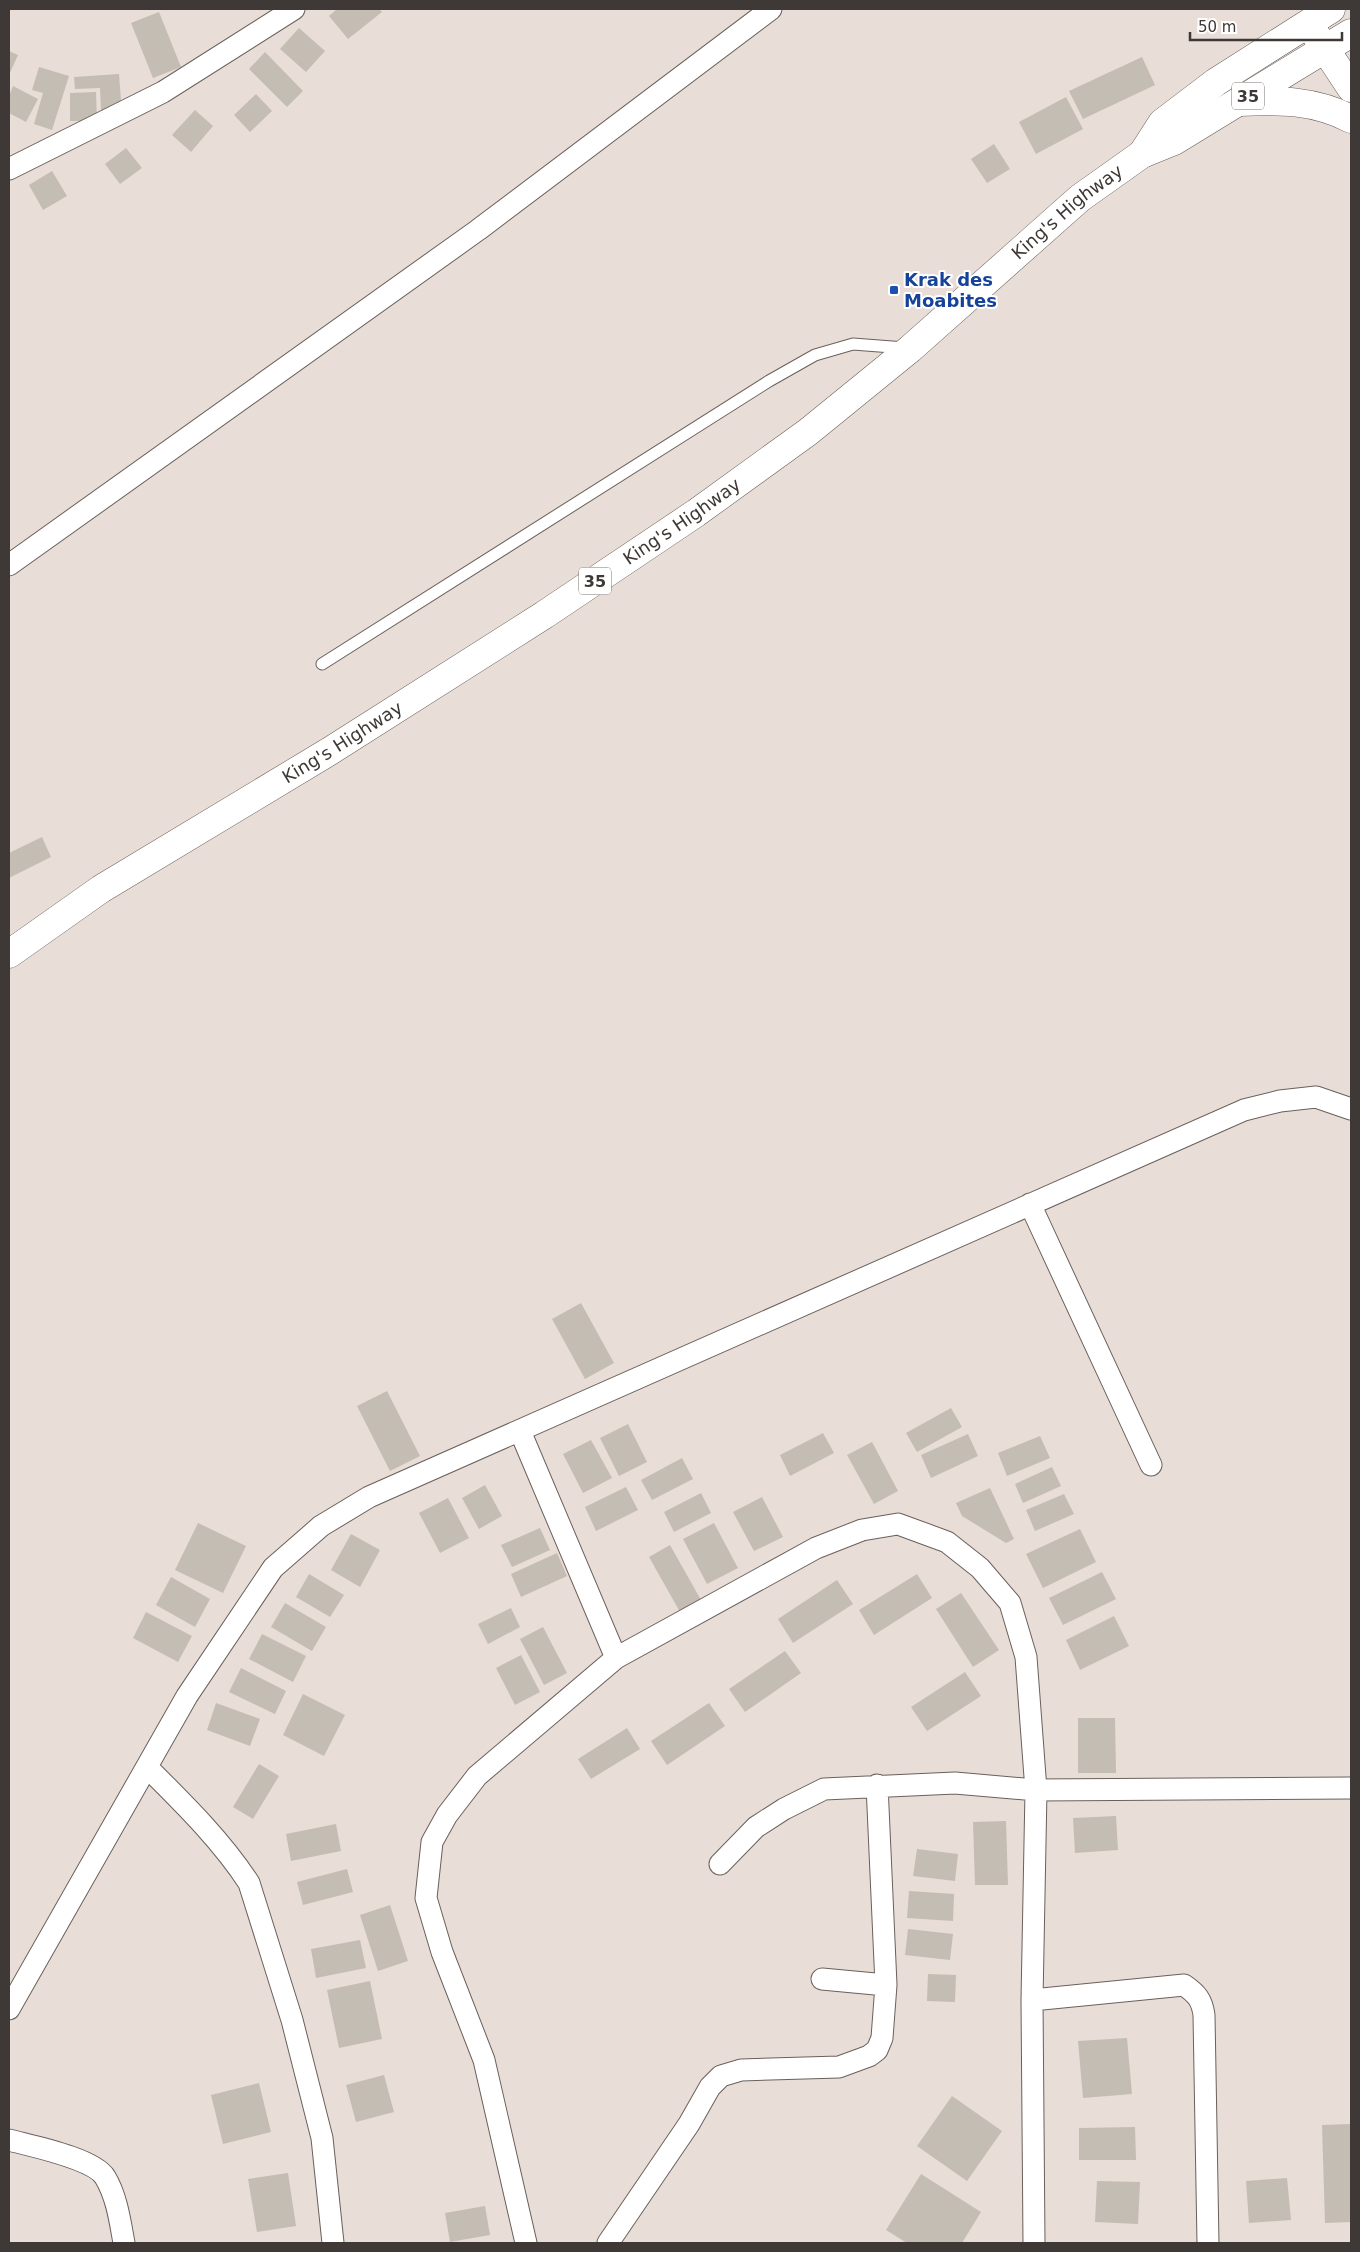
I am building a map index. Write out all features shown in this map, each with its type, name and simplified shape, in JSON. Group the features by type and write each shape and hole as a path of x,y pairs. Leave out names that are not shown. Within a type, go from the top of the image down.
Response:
{"main road":[{"name":"King's Highway","path":"1142,154 1162,123 1216,82 1307,22 1331,9"},
{"path":"1344,9 1351,21"},
{"path":"1307,22 1351,88"},
{"name":"King's Highway","path":"9,954 101,889 330,752 696,514 808,432 910,349 1080,198 1142,154 1174,141 1351,33"},
{"path":"1238,102 1270,100 1307,103 1329,109 1351,119"}],"street":[{"path":"9,168 163,92 294,9"},
{"path":"9,565 462,241 771,9"},
{"path":"9,2009 187,1696 273,1568 320,1526 369,1497 1244,1110 1280,1101 1316,1098 1351,1109"},
{"path":"1030,1204 1151,1465"},
{"path":"520,1431 616,1658"},
{"path":"526,2243 484,2060 442,1952 426,1898 432,1842 447,1815 477,1776 616,1658 816,1548 862,1530 898,1524 947,1542 980,1568 1010,1603 1026,1657 1036,1790 1032,2000 1034,2243"},
{"path":"147,1767 189,1809 238,1866 249,1883 292,2020 322,2138 333,2243"},
{"path":"720,1864 756,1828 784,1810 824,1789 877,1785 955,1783 1036,1790 1351,1788"},
{"path":"608,2243 693,2118 710,2087 721,2076 741,2070 839,2068 869,2056 877,2050 882,2038 886,1985 877,1785"},
{"path":"822,1979 886,1985"},
{"path":"1032,2000 1184,1985 1197,1994 1202,2003 1204,2015 1208,2243"},
{"path":"9,2140 50,2150 85,2163 104,2175 114,2195 124,2243"}],"lane":[{"path":"322,664 769,381 815,355 853,344 910,349"}],"building":[{"path":"337,9 379,9 382,12 348,39 329,16"},
{"path":"159,12 181,67 153,78 131,23"},
{"path":"299,28 325,51 306,72 280,49"},
{"path":"9,51 18,55 9,75"},
{"path":"265,52 303,91 287,107 249,69"},
{"path":"1142,57 1155,85 1083,119 1069,91"},
{"path":"39,67 69,76 52,130 34,124 43,93 32,90"},
{"path":"119,74 121,100 101,111 100,88 75,89 74,77"},
{"path":"13,86 38,99 26,122 9,113 9,96"},
{"path":"96,92 97,121 70,121 70,93"},
{"path":"256,94 272,111 250,132 234,115"},
{"path":"1066,97 1083,129 1036,154 1019,122"},
{"path":"195,110 213,126 191,152 172,135"},
{"path":"994,144 1010,169 987,183 971,159"},
{"path":"126,148 142,168 120,184 105,164"},
{"path":"52,171 67,196 43,210 29,185"},
{"path":"42,837 51,857 9,878 9,853"},
{"path":"581,1303 614,1363 585,1379 552,1319"},
{"path":"387,1391 420,1456 390,1471 357,1406"},
{"path":"951,1408 962,1427 917,1452 906,1433"},
{"path":"628,1424 647,1462 619,1476 600,1438"},
{"path":"823,1433 834,1453 790,1476 780,1455"},
{"path":"968,1434 978,1456 931,1478 921,1455"},
{"path":"1040,1436 1050,1458 1007,1476 998,1453"},
{"path":"591,1440 612,1478 583,1493 563,1454"},
{"path":"872,1442 898,1491 874,1504 847,1455"},
{"path":"682,1458 693,1479 652,1500 641,1480"},
{"path":"1052,1467 1061,1486 1023,1503 1015,1484"},
{"path":"485,1485 502,1516 479,1529 462,1498"},
{"path":"626,1487 638,1510 596,1531 585,1507"},
{"path":"990,1488 1014,1539 1006,1543 962,1516 956,1503"},
{"path":"701,1493 711,1513 674,1532 664,1512"},
{"path":"1064,1494 1074,1514 1035,1531 1026,1510"},
{"path":"762,1497 783,1537 754,1551 733,1512"},
{"path":"448,1498 469,1538 440,1553 419,1513"},
{"path":"198,1523 246,1546 223,1593 175,1570"},
{"path":"714,1523 738,1568 707,1584 683,1539"},
{"path":"540,1528 550,1550 512,1567 501,1545"},
{"path":"1080,1529 1096,1562 1043,1588 1026,1554"},
{"path":"351,1534 380,1550 360,1587 331,1570"},
{"path":"670,1545 701,1600 680,1612 649,1557"},
{"path":"557,1553 567,1576 521,1597 511,1574"},
{"path":"1102,1572 1116,1599 1063,1625 1049,1598"},
{"path":"309,1574 344,1595 330,1617 296,1597"},
{"path":"917,1574 932,1598 874,1635 859,1610"},
{"path":"171,1577 210,1599 195,1627 156,1605"},
{"path":"837,1580 853,1604 793,1643 778,1619"},
{"path":"961,1593 999,1650 973,1667 936,1609"},
{"path":"285,1603 326,1627 312,1651 271,1627"},
{"path":"511,1608 520,1627 488,1644 478,1624"},
{"path":"146,1612 192,1636 178,1662 133,1638"},
{"path":"1114,1616 1129,1646 1080,1670 1066,1640"},
{"path":"543,1627 567,1673 544,1685 520,1639"},
{"path":"262,1634 306,1656 293,1682 249,1659"},
{"path":"785,1651 801,1673 745,1712 729,1689"},
{"path":"521,1655 540,1692 515,1705 496,1668"},
{"path":"241,1668 286,1691 275,1714 229,1692"},
{"path":"965,1672 981,1696 927,1731 911,1707"},
{"path":"303,1694 345,1715 324,1756 283,1735"},
{"path":"216,1703 260,1719 250,1746 207,1730"},
{"path":"709,1703 725,1726 667,1765 651,1741"},
{"path":"1078,1718 1115,1718 1116,1773 1078,1773"},
{"path":"627,1728 640,1749 591,1779 578,1759"},
{"path":"259,1764 279,1776 253,1819 233,1807"},
{"path":"1116,1816 1118,1850 1075,1853 1073,1818"},
{"path":"1006,1821 1008,1885 975,1885 973,1822"},
{"path":"336,1824 341,1851 291,1861 286,1834"},
{"path":"917,1849 958,1854 955,1881 913,1876"},
{"path":"347,1869 353,1892 303,1905 297,1882"},
{"path":"909,1891 954,1894 953,1921 907,1918"},
{"path":"390,1905 408,1961 378,1971 360,1915"},
{"path":"908,1929 953,1934 950,1960 905,1955"},
{"path":"360,1940 366,1968 316,1978 311,1949"},
{"path":"928,1974 956,1975 955,2002 927,2001"},
{"path":"370,1981 382,2039 339,2048 327,1990"},
{"path":"1127,2038 1132,2094 1083,2098 1078,2041"},
{"path":"384,2075 394,2112 356,2122 346,2085"},
{"path":"259,2083 271,2132 223,2144 211,2095"},
{"path":"952,2096 1002,2131 967,2181 917,2146"},
{"path":"1351,2124 1351,2222 1325,2223 1322,2125"},
{"path":"1135,2127 1136,2160 1079,2160 1079,2128"},
{"path":"288,2173 296,2226 257,2232 248,2179"},
{"path":"921,2174 981,2212 962,2243 907,2243 886,2230"},
{"path":"1287,2178 1291,2220 1249,2223 1246,2181"},
{"path":"1097,2181 1140,2182 1138,2224 1095,2222"},
{"path":"485,2206 490,2235 450,2242 445,2213"}],"place":[{"name":"Krak des Moabites","path":"894,290"}]}
